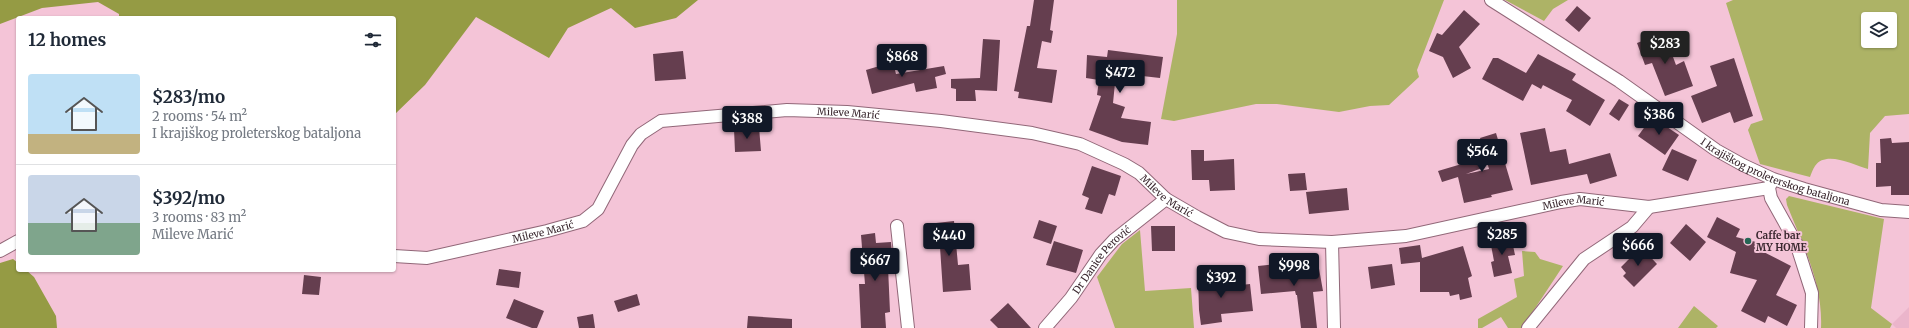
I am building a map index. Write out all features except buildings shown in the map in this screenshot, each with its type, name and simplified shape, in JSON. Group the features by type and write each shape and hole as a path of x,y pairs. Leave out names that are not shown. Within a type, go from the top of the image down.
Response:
{"street":[{"name":"I krajiškog proleterskog bataljona","path":"1491,0 1619,81 1716,150 1771,184 1881,210 1909,212"},
{"name":"Mileve Marić","path":"396,256 427,258 547,231 583,221 598,209 632,145 641,134 661,121 787,110 847,112 941,121 1032,133 1080,144 1124,164 1138,173 1166,199 1197,217 1226,232 1258,239 1332,242 1406,236 1553,203 1580,199 1649,207 1771,184"},
{"path":"1771,184 1775,206 1796,243 1812,293 1811,328"},
{"name":"Dr Danice Perović","path":"1045,328 1071,298 1101,254 1114,240 1166,199"},
{"path":"1528,328 1584,259 1632,227 1649,207"},
{"path":"897,226 908,328"},
{"path":"0,251 16,242"},
{"path":"1332,242 1334,328"}],"shaded area":[{"path":"1909,307 1909,328 1896,328 1892,324"}],"green space":[{"path":"0,0 698,0 676,18 635,28 611,8 568,28 549,58 476,17 425,85 396,113 396,16 119,16 119,14 98,2 42,8 21,16 16,16 16,18 0,24"},
{"path":"1177,0 1444,0 1417,70 1419,77 1389,105 1370,106 1339,112 1277,104 1256,104 1174,121 1161,119 1177,34"},
{"path":"1505,0 1568,0 1553,9 1544,21"},
{"path":"1733,0 1909,0 1909,114 1885,116 1870,133 1868,169 1840,160 1826,159 1820,161 1815,166 1810,177 1760,164 1748,130 1751,124 1763,120 1726,3"},
{"path":"1789,196 1884,219 1871,308 1892,324 1890,328 1821,328 1819,296 1811,265 1787,205 1786,199"},
{"path":"1140,230 1145,291 1191,288 1194,328 1115,328 1097,277 1122,244"},
{"path":"1522,251 1535,252 1540,259 1563,266 1522,328 1508,328 1501,317 1482,328 1478,328 1478,319 1517,297 1514,279 1524,276"},
{"path":"13,259 16,261 16,272 28,272 34,277 56,316 57,328 0,328 0,263"},
{"path":"1694,306 1718,326 1716,328 1678,328"}],"place":[{"name":"Caffe bar MY HOME","path":"1748,241"}]}
